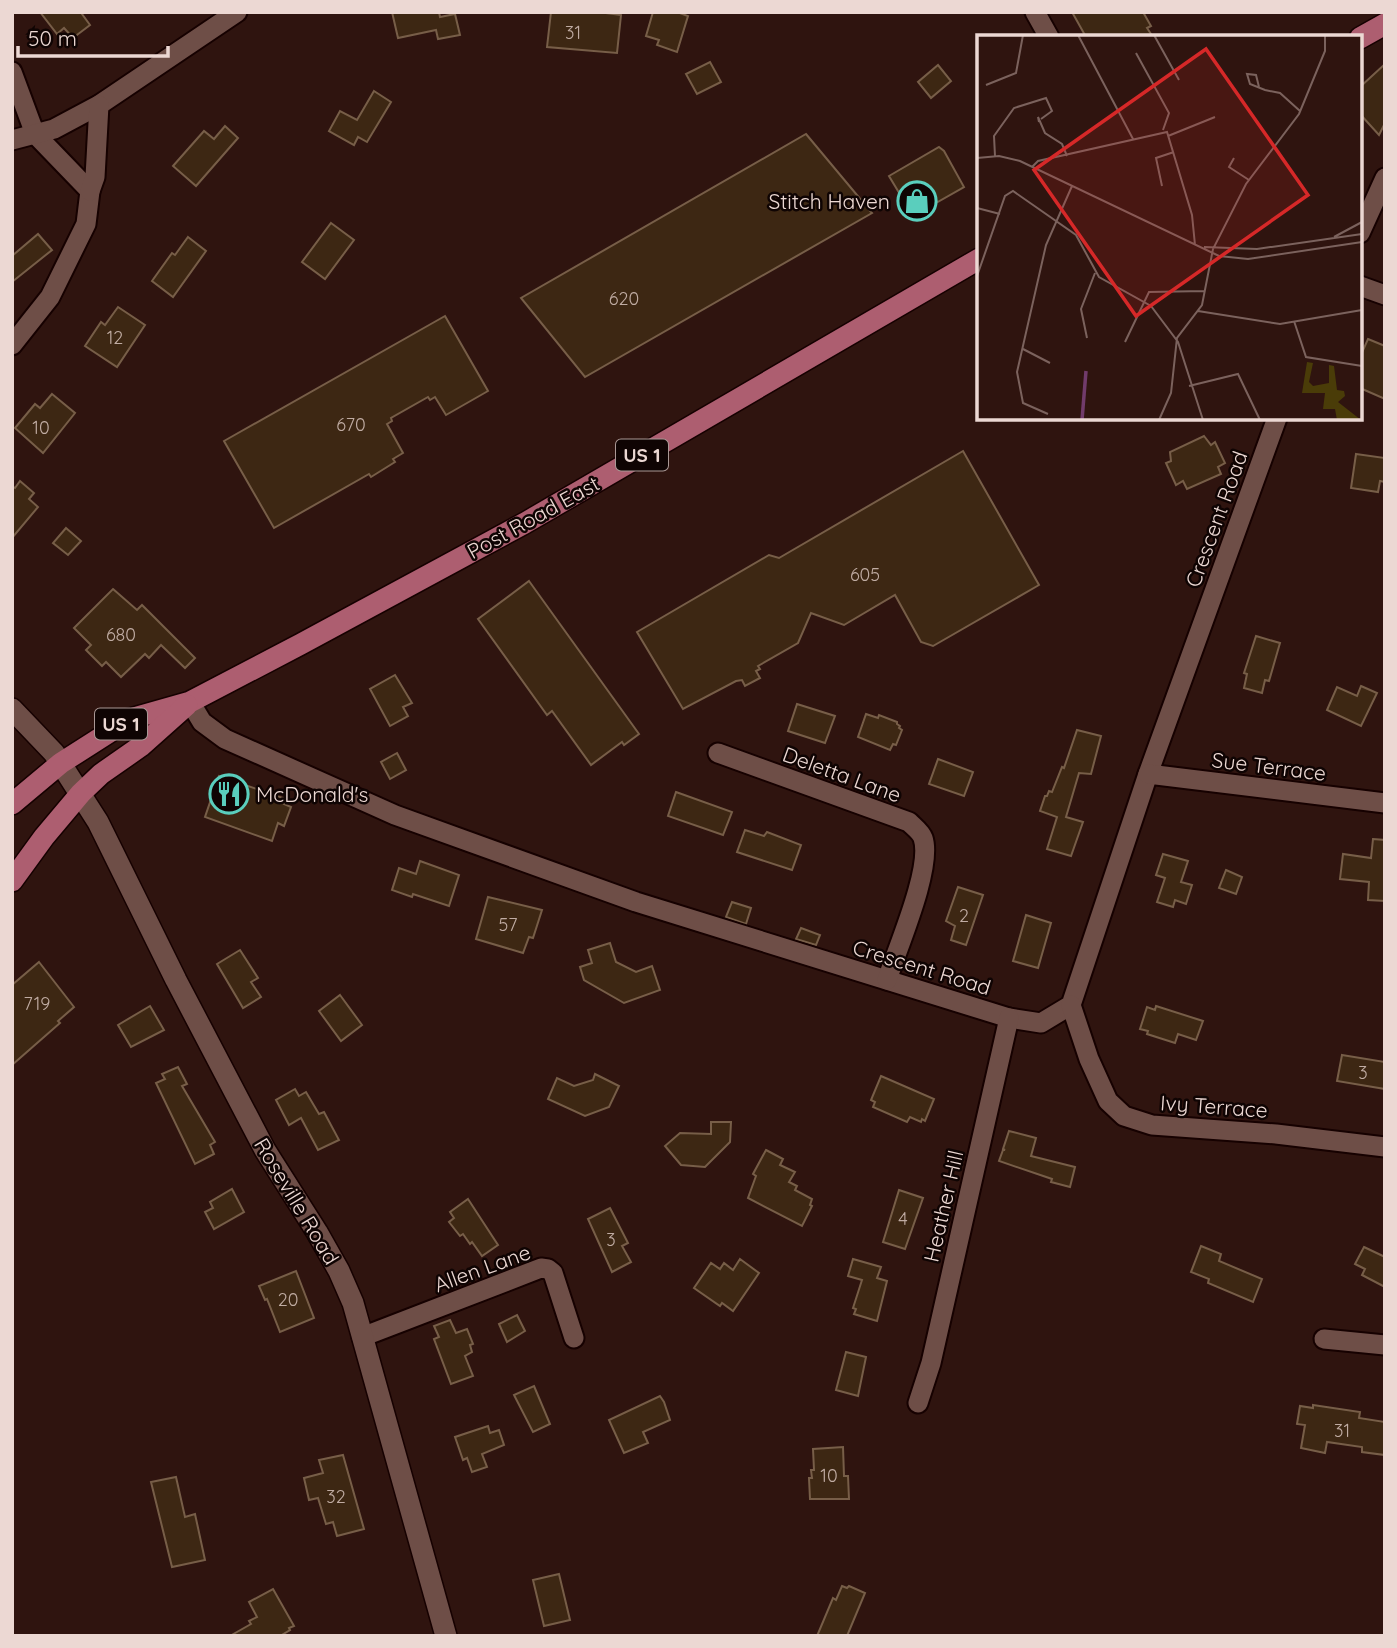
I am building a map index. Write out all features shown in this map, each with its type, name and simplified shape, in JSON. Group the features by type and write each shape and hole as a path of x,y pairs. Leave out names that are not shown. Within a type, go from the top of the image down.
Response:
{"main road":[{"path":"1362,37 1385,24"},
{"name":"Post Road East","path":"12,804 61,763 130,719 190,702 525,523 977,260"},
{"name":"Post Road East","path":"12,881 80,793 101,774 141,747 190,702"}],"street":[{"path":"12,140 54,129 99,105 237,12"},
{"path":"1035,12 1048,35"},
{"path":"12,72 35,134 90,191"},
{"path":"12,345 50,297 86,224 94,177 99,105"},
{"path":"1362,229 1385,178"},
{"path":"1362,287 1385,295"},
{"name":"Crescent Road","path":"190,702 202,722 216,734 395,815 636,902 1009,1017 1041,1023 1071,1004 1147,774 1276,420"},
{"name":"Roseville Road","path":"12,709 45,742 61,763 110,843 176,980 265,1150 317,1231 339,1271 353,1303 446,1636"},
{"name":"Deletta Lane","path":"718,753 909,822 922,835 926,853 922,876 887,980"},
{"name":"Sue Terrace","path":"1147,774 1385,803"},
{"name":"Ivy Terrace","path":"1071,1004 1089,1059 1108,1101 1124,1116 1152,1125 1276,1134 1385,1146"},
{"name":"Heather Hill","path":"918,1403 934,1349 1009,1017"},
{"name":"Allen Lane","path":"362,1337 541,1268 553,1273 574,1338"},
{"path":"1324,1339 1385,1345"}],"building":[{"path":"40,12 85,12 82,14 90,25 73,38 64,28 57,34"},
{"path":"392,12 439,12 440,17 455,14 460,35 438,39 436,30 398,38"},
{"path":"551,12 621,15 617,53 547,47"},
{"path":"653,12 677,12 688,16 677,52 657,45 659,40 646,36"},
{"path":"1072,12 1143,12 1151,26 1147,28 1152,35 1085,35"},
{"path":"710,62 721,82 697,94 686,74"},
{"path":"1385,64 1385,123 1379,135 1362,116 1362,85"},
{"path":"938,65 951,81 931,98 918,82"},
{"path":"374,91 391,102 367,142 358,137 354,145 329,131 340,111 357,120"},
{"path":"225,126 238,138 196,186 173,166 204,131 214,139"},
{"path":"806,134 872,213 585,377 521,298"},
{"path":"939,147 944,151 964,187 913,216 889,176"},
{"path":"331,223 354,240 325,279 302,262"},
{"path":"38,234 52,250 12,282 12,256"},
{"path":"188,237 206,251 173,297 152,281 172,253 175,255"},
{"path":"118,307 145,325 117,367 85,346 101,322 105,325"},
{"path":"445,316 488,391 446,415 435,397 430,400 428,397 391,418 392,421 387,424 403,453 393,459 395,462 274,528 224,441"},
{"path":"1368,339 1385,346 1385,399 1362,389 1362,352"},
{"path":"52,394 75,413 43,453 15,428 35,404 40,408"},
{"path":"1204,436 1211,445 1215,442 1225,463 1218,467 1221,474 1187,489 1183,481 1176,485 1166,463 1171,461 1170,452"},
{"path":"963,451 1039,585 933,646 921,642 895,595 844,625 811,613 798,643 758,666 760,669 756,671 760,678 745,686 742,680 736,681 683,709 637,632 769,555 779,558"},
{"path":"1356,454 1385,458 1385,482 1380,481 1378,492 1351,488"},
{"path":"20,481 34,493 29,499 38,507 12,538 12,486 15,488"},
{"path":"66,528 81,541 68,555 53,543"},
{"path":"529,581 639,734 624,745 622,742 591,765 552,711 547,715 478,619"},
{"path":"113,589 137,610 142,605 195,658 185,668 161,645 149,658 145,654 121,677 106,662 102,666 86,650 91,645 74,628"},
{"path":"1256,636 1280,643 1269,681 1265,680 1262,693 1244,688 1247,674 1244,673"},
{"path":"395,675 412,703 403,707 408,716 390,726 370,689"},
{"path":"1361,686 1377,693 1361,726 1327,710 1337,687 1357,696"},
{"path":"797,704 835,716 825,743 788,731"},
{"path":"866,714 878,718 879,715 897,722 900,726 902,730 896,745 893,744 890,750 858,737"},
{"path":"1077,730 1101,736 1091,774 1079,773 1066,817 1083,822 1071,856 1047,849 1057,817 1040,811 1045,796 1049,791 1052,792 1062,767 1064,768"},
{"path":"397,753 406,770 390,779 381,762"},
{"path":"938,759 973,772 964,796 929,784"},
{"path":"219,776 286,799 284,804 291,807 284,826 278,823 272,841 205,817"},
{"path":"676,792 732,812 723,835 668,816"},
{"path":"745,830 764,836 767,832 801,845 792,870 737,852"},
{"path":"1373,839 1385,840 1385,901 1368,900 1369,882 1340,879 1343,854 1371,858"},
{"path":"1163,854 1188,861 1181,882 1192,885 1186,904 1175,900 1173,907 1157,902 1165,878 1156,875"},
{"path":"420,861 459,875 449,906 392,890 399,868 416,874"},
{"path":"1226,870 1242,877 1236,894 1219,888"},
{"path":"958,887 983,895 966,945 951,940 955,926 946,921"},
{"path":"488,897 542,910 533,938 529,937 523,953 476,939"},
{"path":"732,902 751,908 746,924 726,917"},
{"path":"1026,915 1051,923 1038,968 1013,961"},
{"path":"801,928 820,935 816,945 796,939"},
{"path":"610,943 616,962 636,972 652,966 660,990 624,1003 584,980 580,967 592,963 588,950"},
{"path":"240,950 258,978 251,982 261,997 243,1008 217,964"},
{"path":"39,962 74,1007 58,1021 60,1023 12,1065 12,985"},
{"path":"340,995 362,1025 341,1041 319,1011"},
{"path":"150,1006 164,1030 131,1047 118,1025"},
{"path":"1156,1006 1203,1021 1196,1040 1178,1034 1175,1043 1140,1029 1147,1007 1155,1010"},
{"path":"1342,1055 1385,1062 1385,1089 1337,1081"},
{"path":"178,1067 187,1084 182,1086 215,1142 210,1145 214,1154 195,1164 156,1083 165,1079 162,1074"},
{"path":"595,1074 619,1086 609,1107 585,1116 548,1099 557,1078 574,1086 593,1080"},
{"path":"881,1076 934,1099 925,1121 910,1117 907,1122 873,1107 875,1102 871,1100"},
{"path":"295,1089 299,1096 306,1092 319,1114 324,1112 339,1140 318,1150 301,1118 289,1125 276,1100"},
{"path":"711,1122 731,1122 730,1142 705,1167 681,1165 665,1146 680,1133 711,1134"},
{"path":"1009,1131 1036,1138 1031,1156 1075,1167 1070,1187 999,1161 1005,1150 1003,1149"},
{"path":"766,1150 783,1159 780,1165 795,1172 789,1182 797,1186 795,1190 812,1199 812,1206 802,1226 748,1198 756,1176 753,1174"},
{"path":"232,1189 244,1212 214,1229 205,1212 213,1208 210,1202"},
{"path":"899,1190 923,1198 905,1249 883,1242"},
{"path":"468,1199 498,1245 482,1256 472,1242 470,1244 463,1234 460,1236 449,1222 454,1218 450,1212"},
{"path":"610,1208 628,1243 622,1246 631,1262 612,1272 588,1219"},
{"path":"1201,1246 1221,1254 1219,1261 1262,1279 1253,1302 1208,1283 1209,1279 1191,1272"},
{"path":"1364,1247 1385,1257 1385,1287 1362,1275 1365,1269 1355,1264"},
{"path":"740,1259 759,1273 733,1311 722,1303 720,1306 694,1288 711,1263 720,1269 724,1263 733,1270"},
{"path":"853,1259 881,1267 877,1278 887,1281 877,1321 854,1314 856,1309 853,1308 862,1280 848,1276"},
{"path":"296,1271 314,1318 280,1332 259,1286"},
{"path":"517,1315 525,1331 507,1342 499,1324"},
{"path":"450,1320 456,1333 467,1329 473,1344 470,1345 472,1352 465,1356 473,1376 451,1384 434,1339 439,1337 434,1326"},
{"path":"846,1352 866,1357 858,1396 836,1390"},
{"path":"534,1386 550,1424 533,1432 514,1395"},
{"path":"660,1396 670,1420 643,1432 648,1443 624,1453 609,1420"},
{"path":"1313,1405 1360,1412 1359,1418 1385,1422 1385,1455 1362,1452 1362,1447 1327,1442 1325,1453 1301,1448 1305,1425 1297,1424 1300,1406 1313,1408"},
{"path":"488,1426 490,1433 499,1430 504,1445 482,1454 487,1467 472,1472 467,1458 463,1460 455,1437"},
{"path":"843,1447 844,1476 848,1476 849,1499 810,1499 809,1478 812,1478 811,1470 814,1470 813,1449"},
{"path":"343,1455 364,1529 337,1536 333,1522 326,1524 318,1498 309,1500 304,1478 323,1473 319,1460"},
{"path":"176,1477 185,1517 195,1514 205,1560 172,1567 151,1482"},
{"path":"559,1574 570,1620 544,1626 533,1580"},
{"path":"842,1586 865,1593 847,1636 817,1636 833,1598 836,1600"},
{"path":"273,1589 294,1626 280,1636 230,1636 251,1624 249,1621 257,1617 249,1602"}],"place":[{"name":"Stitch Haven","path":"917,201"},
{"name":"McDonald's","path":"229,794"}]}
